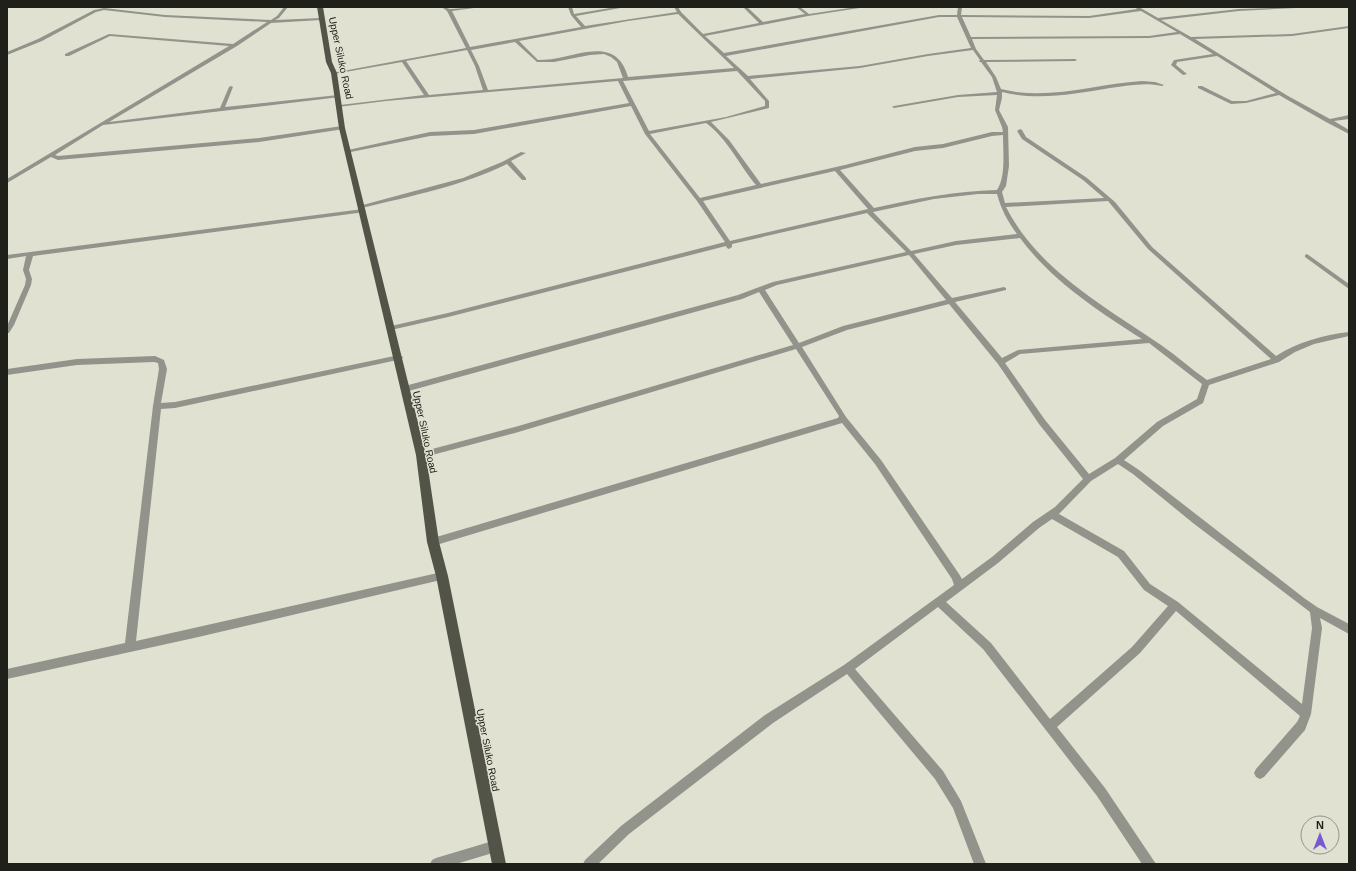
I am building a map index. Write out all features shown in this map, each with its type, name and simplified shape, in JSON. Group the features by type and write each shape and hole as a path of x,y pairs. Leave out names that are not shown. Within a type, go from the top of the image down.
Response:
{"main road":[{"name":"Upper Siluko Road","path":"320,7 329,62 334,73 342,128 399,357 421,455 433,542 442,576 499,864"}],"street":[{"path":"7,181 234,45 270,22 286,7"},
{"path":"479,7 447,9 478,66 486,92"},
{"path":"570,7 573,15 584,28"},
{"path":"573,15 624,7"},
{"path":"647,133 726,118 766,107 767,101 747,78 679,13 676,7"},
{"path":"745,7 762,24"},
{"path":"798,7 808,15"},
{"path":"702,35 808,15 864,7"},
{"path":"960,7 958,16 981,61 994,77 999,92 1000,98 996,110 1003,121 1006,166 1003,186 999,192"},
{"path":"1136,7 1280,93 1349,132"},
{"path":"1157,19 1239,10 1296,7"},
{"path":"7,54 40,40 95,11 104,8 165,16 270,22 321,19"},
{"path":"722,55 935,17 1089,17 1141,10"},
{"path":"334,73 584,28 679,13"},
{"path":"1190,38 1292,35 1349,27"},
{"path":"970,38 1149,37 1180,33"},
{"path":"67,56 109,35 234,45"},
{"path":"516,40 537,61 556,60 594,54 608,54 614,57 624,70 623,80 647,133 699,200 729,246"},
{"path":"747,78 860,67 928,55 974,49"},
{"path":"1185,74 1173,64 1176,61 1218,55"},
{"path":"981,61 1075,60"},
{"path":"404,61 428,97"},
{"path":"98,126 115,122 224,109 339,101 428,97 738,69"},
{"path":"894,107 958,96 999,92 1028,94 1072,91 1137,83 1162,85"},
{"path":"1200,86 1231,103 1246,102 1280,93"},
{"path":"224,109 222,107 231,87"},
{"path":"348,152 430,134 474,132 633,104"},
{"path":"1328,121 1349,117"},
{"path":"706,121 710,123 727,142 749,175 760,187"},
{"path":"51,154 58,158 252,140 342,128"},
{"path":"1020,131 1024,138 1085,178 1113,203 1150,248 1276,360"},
{"path":"699,200 760,187 915,149 942,146 992,134 1005,133"},
{"path":"7,257 363,208 453,183 510,163 523,153"},
{"path":"836,169 854,188 858,196 910,253 1001,362 1042,422 1088,479"},
{"path":"391,328 871,210 935,197 980,192 999,192"},
{"path":"999,192 1007,216 1020,236 1069,284 1100,309 1150,341 1206,383"},
{"path":"1003,205 1106,200"},
{"path":"405,389 740,298 791,279 956,243 1020,236"},
{"path":"7,331 12,325 28,285 29,279 26,275 26,270 30,254"},
{"path":"1306,256 1349,287"},
{"path":"761,289 843,418 878,462 956,576 959,585"},
{"path":"421,455 523,428 797,346 845,328 950,301 1004,289"},
{"path":"589,864 625,830 769,719 848,668 995,560 1036,525 1052,514 1088,479 1118,460 1160,424 1200,401 1202,397 1202,389 1206,383 1276,360 1285,354 1318,340 1349,334"},
{"path":"1001,362 1018,352 1150,341"},
{"path":"157,406 175,405 399,357"},
{"path":"7,372 77,362 155,359 161,362 163,369 157,406 130,647"},
{"path":"433,542 843,418"},
{"path":"1118,460 1136,472 1314,610 1349,629"},
{"path":"1052,514 1121,554 1147,587 1175,605 1306,714"},
{"path":"7,674 442,576"},
{"path":"938,601 987,646 1101,792 1143,856 1150,864"},
{"path":"1050,725 1136,650 1175,605"},
{"path":"1260,773 1301,726 1306,714 1317,628 1314,610"},
{"path":"848,668 939,775 957,806 980,864"},
{"path":"436,864 496,846"}]}
